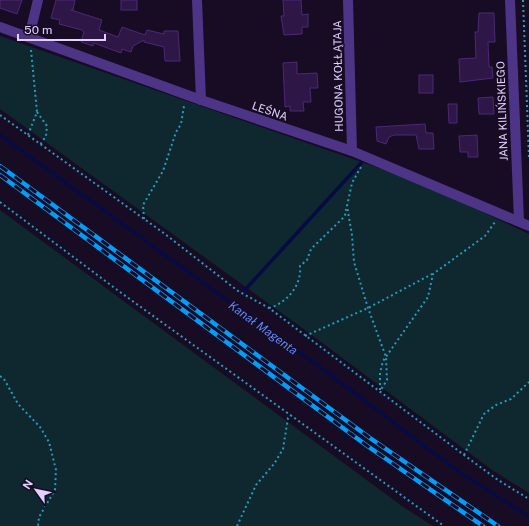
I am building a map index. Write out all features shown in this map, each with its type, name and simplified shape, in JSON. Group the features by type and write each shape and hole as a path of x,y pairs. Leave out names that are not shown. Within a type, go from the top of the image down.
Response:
{"street":[{"path":"29,37 38,0"},
{"path":"197,0 201,100"},
{"name":"HUGONA KOŁŁĄTAJA","path":"348,0 352,151"},
{"name":"JANA KILIŃSKIEGO","path":"510,0 519,221"},
{"name":"LEŚNA","path":"0,27 201,100 352,151 529,226"}],"path":[{"path":"523,0 529,158"},
{"path":"28,135 36,112 33,58 29,37"},
{"path":"144,219 143,205 163,171 176,132 181,124 185,94"},
{"path":"36,112 47,126 46,136 40,145"},
{"path":"0,115 144,219 238,291 269,308 498,480 529,499"},
{"path":"269,308 278,305 296,287 300,273 300,266 307,260 311,249 345,216 352,183 366,157"},
{"path":"0,202 120,292 444,526"},
{"path":"347,206 352,235 354,262 368,308 386,357 387,380 380,391"},
{"path":"305,336 368,308 433,274 485,236 496,221 504,215"},
{"path":"380,391 381,366 428,298 433,274"},
{"path":"0,376 4,379 18,404 40,427 49,442 56,470 55,490 39,517 38,526"},
{"path":"464,455 484,414 496,405 511,399 529,382"},
{"path":"237,526 256,485 274,464 283,449 286,425 291,415"}],"shaded area":[{"path":"0,36 419,182 529,234 529,493 492,470 305,330 0,109"},
{"path":"0,210 402,506 433,526 0,526"}],"building":[{"path":"0,0 22,0 17,14 0,8"},
{"path":"56,0 75,0 73,10 71,10 102,20 99,30 118,37 122,27 145,35 147,30 164,34 164,31 178,31 180,61 165,61 164,47 144,42 144,40 133,46 131,52 122,49 121,53 94,43 93,46 81,42 84,32 82,30 59,24 60,20 51,18"},
{"path":"121,0 137,0 137,10 121,10"},
{"path":"283,0 301,0 302,15 308,14 308,27 302,27 302,34 284,35 281,16 284,16"},
{"path":"479,13 494,13 495,42 488,42 489,67 492,67 493,78 460,82 459,59 476,58 475,32 478,32"},
{"path":"297,62 297,74 317,73 318,88 310,88 311,102 303,102 304,111 290,111 290,106 285,107 283,63"},
{"path":"419,75 433,75 433,93 419,93"},
{"path":"493,97 494,114 479,114 478,98"},
{"path":"448,104 457,104 457,123 449,123"},
{"path":"425,124 426,133 433,133 434,149 419,149 416,135 394,135 389,137 386,144 377,141 376,127"},
{"path":"477,135 478,157 468,157 468,152 460,152 459,136"}],"waterway":[{"name":"Kanał Magenta","path":"0,135 344,385 452,467 529,517"},
{"path":"243,292 362,162"}],"railway":[{"path":"0,166 370,438 498,526"},
{"path":"0,175 366,445 483,526"}]}
